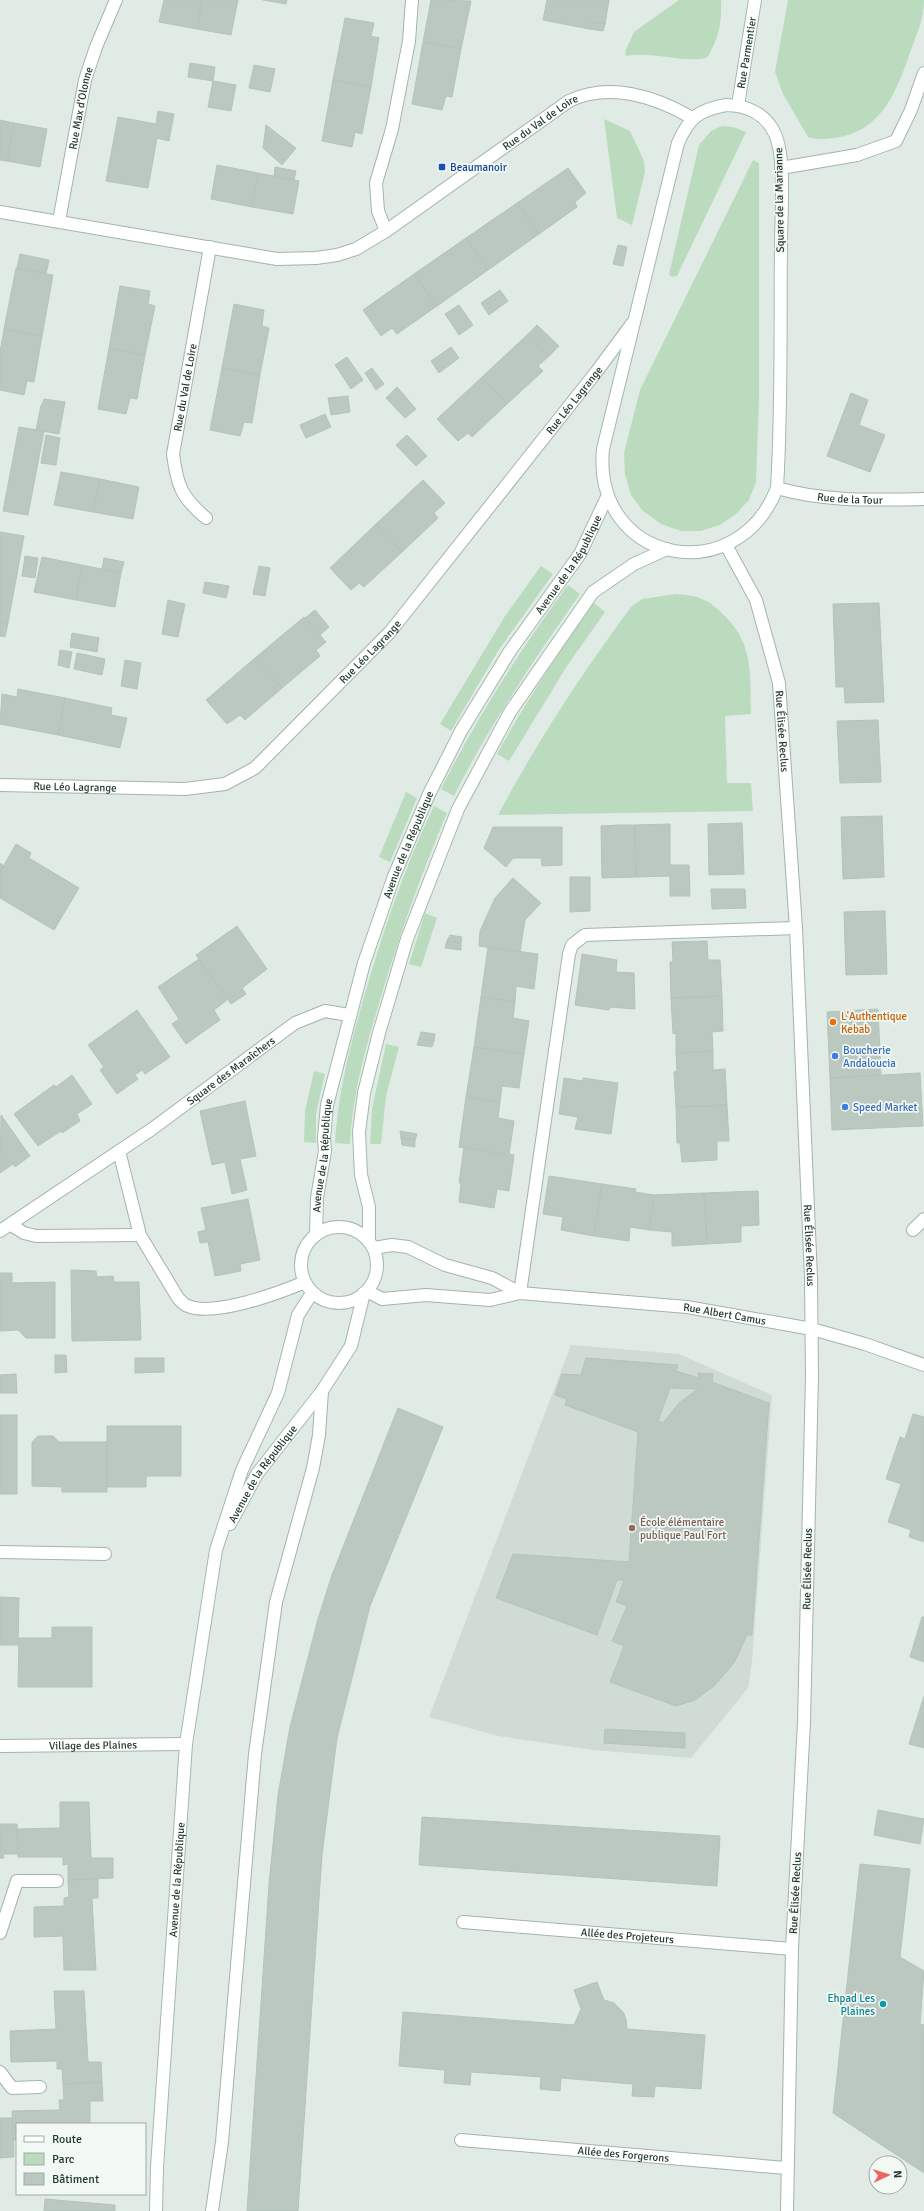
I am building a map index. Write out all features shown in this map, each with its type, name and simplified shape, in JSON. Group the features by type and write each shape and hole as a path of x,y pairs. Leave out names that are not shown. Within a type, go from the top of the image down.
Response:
{"street":[{"name":"Rue Max d'Olonne","path":"59,221 85,80 96,47 116,0"},
{"path":"386,231 378,211 376,183 392,129 409,41 412,0"},
{"name":"Rue Parmentier","path":"738,105 755,0"},
{"path":"781,168 857,155 896,141 911,110 924,73"},
{"name":"Rue du Val de Loire","path":"0,212 277,259 316,258 356,249 386,231 569,102 584,94 600,92 635,95 671,105 692,118"},
{"name":"Square de la Marianne","path":"738,105 759,114 769,124 778,143 781,168 779,434 777,488 765,513 757,522 726,545 700,552 681,552 667,549 640,537 616,514 607,497 601,467 603,449 678,143 685,127 692,118 715,107 738,105"},
{"name":"Rue du Val de Loire","path":"206,518 191,505 176,480 173,454 210,247"},
{"name":"Rue Léo Lagrange","path":"0,785 185,788 225,784 255,768 390,632 597,371 634,321"},
{"name":"Rue de la Tour","path":"777,488 824,499 924,499"},
{"name":"Avenue de la République","path":"316,1234 317,1198 325,1151 327,1105 349,1015 364,963 394,876 444,764 510,651 580,554 607,497"},
{"name":"Rue Élisée Reclus","path":"726,545 756,600 779,683 796,928 812,1329 802,1772 792,1949 786,2168 787,2211"},
{"path":"371,1244 353,1229 340,1226 328,1228 316,1234 307,1244 302,1256 301,1269 305,1282 312,1293 329,1302 342,1303 354,1300 366,1292 374,1282 377,1270 377,1259 371,1244 369,1207 361,1175 359,1132 364,1092 379,1033 407,939 458,809 510,712 590,596 615,576 667,549"},
{"path":"520,1293 569,954 572,945 578,938 585,935 796,928"},
{"name":"Square des Maraîchers","path":"0,1231 12,1225 119,1151 295,1023 325,1011 349,1015"},
{"path":"119,1151 140,1235 178,1298 186,1306 197,1308 219,1307 276,1294 305,1282"},
{"path":"913,1230 924,1219"},
{"path":"12,1225 24,1233 36,1236 140,1235"},
{"name":"Rue Albert Camus","path":"371,1244 408,1247 445,1265 492,1278 520,1293"},
{"name":"Avenue de la République","path":"216,1550 257,1474 322,1391 351,1346 366,1292"},
{"name":"Rue Albert Camus","path":"366,1292 382,1299 440,1296 490,1300 520,1293 687,1307 812,1329 865,1344 924,1365"},
{"name":"Avenue de la République","path":"156,2211 157,2160 186,1744 216,1550 242,1470 278,1393 298,1315 312,1293"},
{"path":"212,2211 222,2142 256,1746 276,1602 313,1468 319,1435 322,1391"},
{"path":"0,1552 105,1554"},
{"name":"Village des Plaines","path":"0,1746 186,1744"},
{"path":"0,1933 17,1881 57,1881"},
{"name":"Allée des Projeteurs","path":"464,1922 792,1949"},
{"path":"0,2072 12,2088 40,2087"},
{"name":"Allée des Forgerons","path":"461,2140 786,2168"}],"shaded area":[{"name":"École élémentaire publique Paul Fort","path":"571,1345 679,1354 772,1395 752,1662 748,1688 691,1758 593,1750 498,1736 429,1717"}],"green space":[{"path":"679,0 721,0 719,30 707,58 687,59 647,55 626,56 625,52 634,32"},
{"path":"788,0 924,0 920,25 900,80 886,106 876,118 865,127 851,134 835,138 818,139 808,137 783,94 775,72"},
{"path":"604,119 630,131 644,161 645,172 632,225 617,218"},
{"path":"722,126 733,127 746,132 677,276 671,277 669,274 699,145 711,131"},
{"path":"753,160 759,163 759,399 756,482 749,500 736,514 720,525 701,531 681,531 661,524 643,511 631,495 625,474 624,453 640,390"},
{"path":"541,566 553,574 498,651 451,731 440,724 505,616"},
{"path":"568,585 580,594 529,668 482,743 454,796 441,789 469,736 500,684"},
{"path":"676,594 698,597 714,606 734,627 746,649 750,674 751,714 725,716 727,783 751,783 753,811 498,815 528,761 561,708 631,607 642,599"},
{"path":"594,603 605,612 567,666 509,761 497,754 543,677"},
{"path":"406,792 417,798 390,862 379,857"},
{"path":"434,806 447,813 409,911 377,1010 363,1060 356,1093 350,1144 335,1143 345,1070 364,997 395,900 413,853"},
{"path":"425,913 437,918 421,967 409,964"},
{"path":"386,1044 399,1047 386,1096 381,1144 370,1144 372,1109"},
{"path":"314,1071 325,1074 316,1113 316,1143 304,1142 305,1111"}],"building":[{"path":"164,0 202,0 197,29 159,22"},
{"path":"202,0 238,0 231,35 197,29"},
{"path":"263,0 287,0 286,4"},
{"path":"431,0 471,1 461,49 423,42"},
{"path":"547,0 609,0 605,24 591,22 589,29 543,20"},
{"path":"345,18 374,23 371,36 379,38 371,87 333,80"},
{"path":"591,22 605,24 603,31 589,29"},
{"path":"423,42 461,49 452,97 446,96 442,110 412,104"},
{"path":"190,63 215,67 213,81 188,77"},
{"path":"254,65 275,69 270,92 249,88"},
{"path":"333,80 371,87 362,134 355,132 352,147 322,141"},
{"path":"213,81 236,85 231,111 208,107"},
{"path":"158,111 174,114 169,141 157,138 148,188 106,181 118,117 156,124"},
{"path":"0,120 14,123 7,161 0,160"},
{"path":"14,123 47,129 40,167 7,161"},
{"path":"266,125 296,148 282,165 263,148"},
{"path":"217,165 258,173 252,207 211,199"},
{"path":"275,167 296,171 294,180 274,176"},
{"path":"568,168 586,193 575,202 577,207 539,234 517,203"},
{"path":"258,173 299,181 293,214 252,207"},
{"path":"517,203 539,234 488,270 466,238"},
{"path":"466,238 488,270 437,306 414,274"},
{"path":"618,245 627,247 623,266 613,264"},
{"path":"20,254 49,260 46,274 17,268"},
{"path":"16,268 53,275 42,336 4,329"},
{"path":"414,274 437,306 397,334 392,328 381,336 363,310"},
{"path":"120,286 150,291 148,304 155,306 145,355 109,348"},
{"path":"500,290 508,301 489,315 481,303"},
{"path":"234,304 264,310 262,326 269,328 260,375 222,368"},
{"path":"459,305 473,325 459,335 445,314"},
{"path":"537,325 559,346 549,356 528,334"},
{"path":"4,329 42,336 34,382 27,381 24,395 0,390 0,352"},
{"path":"528,334 549,356 538,366 543,371 507,404 482,377"},
{"path":"451,347 459,358 439,373 431,361"},
{"path":"109,348 145,355 137,399 130,398 126,414 98,409"},
{"path":"347,357 363,380 351,389 335,365"},
{"path":"222,368 260,375 252,423 244,422 240,436 210,430"},
{"path":"372,368 384,384 376,390 365,373"},
{"path":"482,377 507,404 472,437 468,433 458,441 437,419"},
{"path":"397,387 416,409 405,418 386,398"},
{"path":"851,393 868,400 859,425 885,435 870,472 827,456"},
{"path":"348,396 350,412 331,415 328,398"},
{"path":"44,399 65,402 59,434 36,430 41,405"},
{"path":"325,414 331,427 306,438 300,425"},
{"path":"19,427 44,431 28,515 3,511"},
{"path":"46,435 60,438 56,465 41,463"},
{"path":"407,435 427,456 416,466 396,445"},
{"path":"61,472 100,479 93,512 54,505"},
{"path":"100,479 139,487 133,519 93,512"},
{"path":"423,480 445,503 434,513 438,518 402,552 376,524"},
{"path":"376,524 402,552 364,587 359,583 351,590 330,568"},
{"path":"0,532 24,536 8,623 0,622"},
{"path":"25,556 38,558 35,578 22,576"},
{"path":"42,557 82,565 76,600 34,592"},
{"path":"104,558 124,562 121,573 102,569"},
{"path":"82,565 121,573 115,607 76,600"},
{"path":"259,566 270,568 265,596 253,594"},
{"path":"205,582 229,586 226,598 203,593"},
{"path":"168,600 185,604 178,637 162,634"},
{"path":"879,603 884,702 845,703 844,687 836,687 833,604"},
{"path":"315,610 329,627 320,635 305,618"},
{"path":"304,617 326,642 316,650 320,656 282,688 255,658"},
{"path":"0,622 8,623 5,637 0,636"},
{"path":"72,633 99,638 97,652 70,647"},
{"path":"60,650 72,652 69,668 58,665"},
{"path":"77,653 105,659 102,675 74,669"},
{"path":"255,658 282,688 245,720 240,715 227,724 206,700"},
{"path":"125,660 141,663 137,689 121,686"},
{"path":"18,689 65,698 58,735 0,724 2,694 17,697"},
{"path":"65,698 112,708 111,715 127,718 120,748 58,735"},
{"path":"878,720 881,782 840,783 837,721"},
{"path":"882,816 884,877 843,879 841,817"},
{"path":"742,823 744,874 709,875 708,824"},
{"path":"670,824 670,865 689,865 690,896 670,896 670,876 636,877 635,825"},
{"path":"635,825 636,877 602,878 601,826"},
{"path":"493,827 562,827 562,865 542,866 541,858 513,858 506,867 484,848"},
{"path":"16,844 31,853 29,858 79,888 54,930 0,898 0,872"},
{"path":"0,863 4,866 0,872"},
{"path":"570,877 590,877 590,911 570,912"},
{"path":"513,878 541,903 525,920 520,952 479,946 480,931 495,898"},
{"path":"711,889 745,889 746,908 712,909"},
{"path":"885,911 887,974 846,975 844,912"},
{"path":"237,926 267,969 242,988 246,994 231,1004 196,955"},
{"path":"450,935 462,937 461,943 447,941"},
{"path":"447,941 461,943 461,950 445,948"},
{"path":"707,941 708,960 720,960 722,996 671,998 670,962 673,962 672,942"},
{"path":"488,947 538,954 534,989 516,986 515,1002 481,997"},
{"path":"582,954 617,960 616,972 634,973 635,1009 610,1007 609,1010 575,1005"},
{"path":"199,959 227,1000 214,1010 220,1020 186,1044 172,1024 179,1019 158,987"},
{"path":"722,996 723,1031 712,1032 713,1051 676,1053 676,1033 673,1034 671,998"},
{"path":"481,997 515,1002 513,1018 529,1021 524,1054 474,1047"},
{"path":"878,1009 881,1075 830,1078 827,1012"},
{"path":"137,1010 170,1057 145,1074 142,1070 135,1075 138,1079 117,1094 100,1070 104,1067 88,1045"},
{"path":"421,1032 435,1034 434,1041 419,1039"},
{"path":"419,1039 434,1041 432,1047 417,1045"},
{"path":"474,1047 524,1054 519,1088 502,1086 500,1102 466,1097"},
{"path":"713,1051 713,1070 725,1069 727,1105 676,1107 674,1072 677,1071 676,1053"},
{"path":"920,1073 923,1126 832,1130 830,1078"},
{"path":"72,1075 92,1104 77,1114 80,1121 38,1146 14,1114 54,1085 56,1087"},
{"path":"564,1078 583,1081 583,1078 618,1083 611,1134 575,1129 578,1117 559,1114"},
{"path":"466,1097 500,1102 498,1118 514,1121 509,1155 459,1147"},
{"path":"245,1101 256,1156 240,1159 247,1190 232,1194 225,1162 212,1165 200,1111"},
{"path":"727,1105 729,1141 717,1141 717,1160 682,1162 680,1143 677,1143 676,1107"},
{"path":"1,1115 30,1156 15,1167 13,1164 0,1173"},
{"path":"400,1131 417,1134 415,1140 401,1138"},
{"path":"401,1138 415,1140 415,1147 402,1145"},
{"path":"464,1147 514,1155 509,1191 497,1189 494,1208 459,1202 461,1183 459,1183"},
{"path":"549,1176 602,1184 594,1236 561,1230 563,1217 543,1214"},
{"path":"602,1184 636,1189 635,1192 654,1195 649,1230 630,1227 629,1241 594,1236"},
{"path":"758,1191 759,1225 741,1226 741,1242 707,1244 704,1193"},
{"path":"704,1193 707,1244 672,1246 672,1232 649,1230 654,1195"},
{"path":"248,1199 260,1260 240,1264 241,1271 215,1276 208,1242 200,1243 198,1232 206,1230 201,1208"},
{"path":"71,1270 96,1271 97,1277 113,1276 114,1282 139,1282 141,1340 72,1341"},
{"path":"0,1273 12,1273 12,1283 55,1282 55,1338 26,1338 18,1330 0,1331"},
{"path":"55,1355 66,1355 67,1372 55,1373"},
{"path":"135,1358 164,1358 164,1372 135,1373"},
{"path":"586,1358 678,1365 676,1371 699,1378 698,1373 713,1374 712,1382 769,1403 752,1635 747,1635 734,1663 714,1686 695,1700 676,1706 610,1682 624,1646 612,1641 627,1606 616,1602 624,1580 617,1580 597,1635 496,1598 513,1554 629,1562 638,1432 565,1405 567,1399 555,1395 562,1374 581,1375","holes":["670,1388 698,1389 679,1403 663,1423 658,1421"]},
{"path":"16,1374 17,1393 0,1393 0,1375"},
{"path":"398,1408 443,1427 370,1606 337,1738 322,1855 298,2211 247,2211 269,1884 278,1795 290,1727 318,1619 332,1575"},
{"path":"913,1414 924,1417 924,1542 909,1537 911,1530 888,1522 901,1484 886,1479 900,1437 905,1439"},
{"path":"0,1415 17,1415 17,1494 0,1494"},
{"path":"107,1426 181,1426 181,1476 146,1476 146,1487 107,1487"},
{"path":"38,1436 53,1436 59,1442 107,1442 107,1492 62,1492 62,1487 32,1486 32,1442"},
{"path":"0,1597 19,1598 18,1645 0,1645"},
{"path":"922,1617 924,1617 924,1662 910,1657"},
{"path":"52,1627 92,1627 92,1687 18,1687 19,1638 52,1638"},
{"path":"924,1696 924,1748 909,1744"},
{"path":"605,1729 685,1733 685,1748 604,1743"},
{"path":"60,1802 89,1802 91,1858 113,1858 113,1878 68,1880 68,1864 63,1865 63,1857 18,1857 17,1829 60,1828"},
{"path":"878,1810 924,1819 920,1844 874,1835"},
{"path":"422,1817 720,1836 717,1886 419,1865"},
{"path":"0,1824 17,1824 19,1854 3,1854 4,1858 0,1858"},
{"name":"Ehpad Les Plaines","path":"860,1864 910,1869 900,1957 924,1971 920,2024 924,2025 924,2173 908,2162 908,2155 897,2155 833,2113"},
{"path":"98,1879 98,1898 92,1898 96,1970 64,1970 63,1936 34,1937 34,1907 64,1906 64,1898 69,1897 68,1880"},
{"path":"597,1982 604,2000 614,2003 623,2012 626,2019 627,2029 705,2035 701,2089 655,2086 654,2097 632,2096 633,2084 561,2078 560,2091 540,2089 541,2077 471,2072 470,2085 444,2083 445,2070 399,2066 403,2012 574,2025 581,2009 574,1990"},
{"path":"54,1991 84,1991 88,2062 101,2062 102,2082 63,2084 62,2069 57,2069 57,2061 11,2062 10,2031 56,2029"},
{"path":"102,2082 103,2101 90,2101 90,2123 16,2123 16,2140 14,2140 12,2111 60,2110 59,2100 64,2100 63,2084"},
{"path":"0,2118 13,2118 14,2157 0,2158"},
{"path":"45,2199 115,2205 115,2211 44,2211"}],"place":[{"name":"Beaumanoir","path":"442,167"},
{"name":"L'Authentique Kebab","path":"833,1022"},
{"name":"Boucherie Andaloucia","path":"835,1056"},
{"name":"Speed Market","path":"845,1107"},
{"name":"École élémentaire publique Paul Fort","path":"632,1528"},
{"name":"Ehpad Les Plaines","path":"883,2004"}]}
